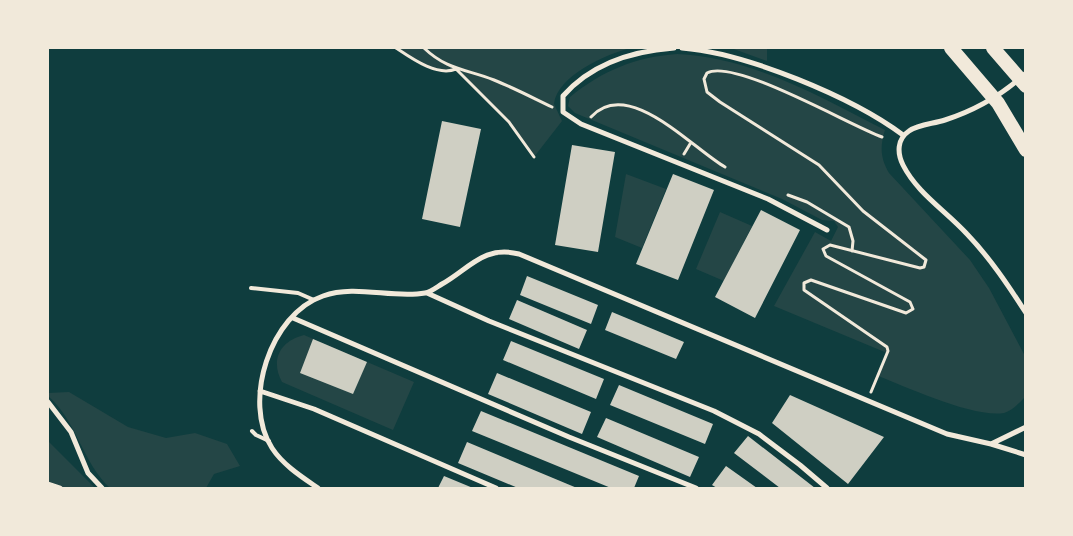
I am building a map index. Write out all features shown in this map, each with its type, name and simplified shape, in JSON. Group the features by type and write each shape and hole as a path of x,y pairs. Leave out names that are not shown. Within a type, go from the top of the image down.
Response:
{"highway":[{"path":"993,48 1026,86"},
{"path":"954,51 998,103 1026,150"}],"street":[{"path":"674,48 636,53 594,70 574,83 564,96 564,112 569,118 586,126 768,199 827,230"},
{"path":"682,48 731,55 794,79 885,122 903,135"},
{"path":"1026,73 1004,93 968,112 917,127 903,135 899,143 898,152 902,164 915,182 966,233 994,266 1026,313"},
{"path":"427,293 487,254 499,250 508,251 947,434 991,444 1026,455"},
{"path":"318,488 291,469 269,442 261,419 260,391 264,369 272,346 284,327 314,300 324,295 364,291 427,293 489,321 714,410 759,434 827,488"},
{"path":"292,318 569,437 696,488"},
{"path":"260,391 314,409 496,488"},
{"path":"48,402 72,432 88,473 102,488"},
{"path":"991,444 1026,427"},
{"path":"48,484 60,488"}],"lane":[{"path":"251,288 298,294 314,300"},
{"path":"252,430 256,435 269,442"}],"path":[{"path":"396,48 416,62 449,72 456,69 474,72 564,112"},
{"path":"424,48 435,58 456,69 509,122 534,157"},
{"path":"868,400 888,351 887,347 804,290 804,283 811,280 906,313 910,312 912,306 910,302 826,256 824,249 830,245 920,268 926,264 924,257 902,244 863,211 819,165 754,125 707,92 704,79 707,73 719,69 746,76 818,106 862,129 899,143"},
{"path":"586,126 593,115 602,108 625,105 639,109 653,115 726,168"},
{"path":"782,192 807,202 848,227 853,241 852,251"}],"shaded area":[{"path":"396,48 631,48 596,61 564,84 557,94 554,104 562,121 534,157 509,122 456,69 441,71 424,66"},
{"path":"731,48 767,48 767,61"},
{"path":"677,54 705,57 758,71 811,92 885,130 882,152 889,173 970,260 989,288 1025,356 1025,397 1013,409 1004,413 975,411 940,401 878,376 887,353 774,306 815,232 831,241 838,227 834,221 822,220 782,199 575,113 568,106 570,97 607,73 647,58"},
{"path":"626,174 666,189 642,248 615,237"},
{"path":"720,212 752,226 724,281 696,269"},
{"path":"304,335 414,382 393,430 282,382 277,366 280,352 289,342"},
{"path":"69,392 128,427 166,438 195,433 227,444 240,466 214,474 206,488 110,488 100,478 66,417 48,396 48,393"},
{"path":"48,441 95,488 48,488"}],"building":[{"path":"442,121 481,129 460,227 422,219"},
{"path":"572,145 615,152 598,252 555,245"},
{"path":"673,174 714,190 678,280 636,264"},
{"path":"761,210 800,230 755,318 715,297"},
{"path":"527,276 598,305 591,324 520,295"},
{"path":"517,300 587,330 579,349 509,319"},
{"path":"612,312 684,342 676,359 605,330"},
{"path":"313,339 367,362 353,394 300,373"},
{"path":"511,341 604,379 596,399 503,360"},
{"path":"497,373 591,412 582,434 488,394"},
{"path":"619,385 713,424 705,444 610,405"},
{"path":"790,395 884,437 848,484 772,423"},
{"path":"481,411 639,476 634,488 611,488 472,431"},
{"path":"606,418 699,457 690,477 597,437"},
{"path":"748,436 815,488 780,488 734,453"},
{"path":"467,442 577,488 518,488 458,463"},
{"path":"726,466 757,488 717,488 712,485"},
{"path":"444,476 473,488 438,488"}]}
